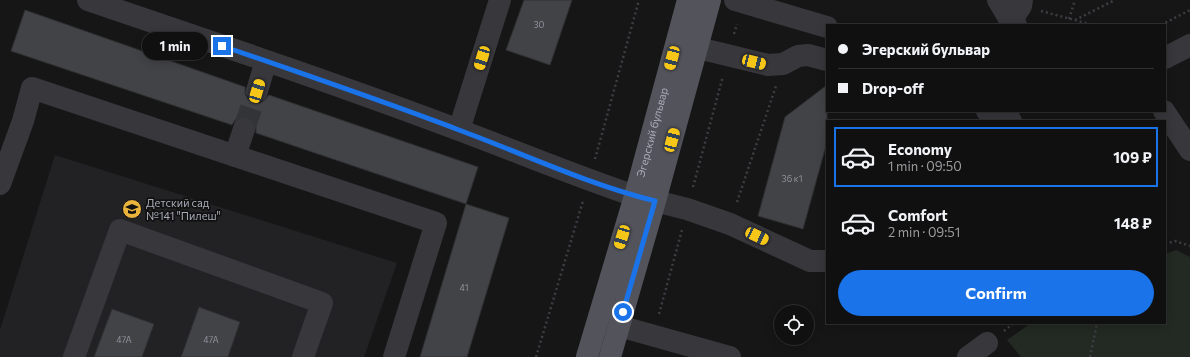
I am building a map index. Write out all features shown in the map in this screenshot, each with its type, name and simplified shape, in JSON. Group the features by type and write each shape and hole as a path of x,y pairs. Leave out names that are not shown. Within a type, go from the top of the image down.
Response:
{"main road":[{"name":"Эгерский бульвар","path":"610,357 619,326 677,42 688,0"},
{"name":"Эгерский бульвар","path":"587,357 698,48 710,0"},
{"path":"677,42 698,48"}],"lane":[{"path":"88,0 266,61 459,130 589,180 645,198 687,209 730,224 810,260 826,261"},
{"path":"459,130 500,0"},
{"path":"998,0 1016,15"},
{"path":"739,1 770,5 826,27"},
{"path":"1166,57 1190,45"},
{"path":"698,48 768,65 783,64 798,56 808,54 826,60"},
{"path":"257,91 266,61"},
{"path":"0,184 23,121 32,88 436,223 394,357"},
{"path":"990,112 1009,118 1010,120"},
{"path":"1165,112 1190,150"},
{"path":"234,156 244,129"},
{"path":"74,357 120,230 322,303 303,357"},
{"path":"619,326 730,357"},
{"path":"968,357 987,343"}],"path":[{"path":"1069,19 1075,0"},
{"path":"1075,20 1115,0"},
{"path":"653,336 728,56 739,1"},
{"path":"1163,24 1190,10"},
{"path":"1016,15 1069,19 1089,24"},
{"path":"730,224 783,64"},
{"path":"1166,244 1175,241 1190,246"},
{"path":"1090,357 1097,324"}],"shaded area":[{"name":"Детский сад №141 \"Пилеш\"","path":"55,155 397,263 364,357 0,357 0,330"},
{"path":"1176,250 1190,257 1190,357 1021,357 1007,340 1030,324 1166,324 1166,254"}],"building":[{"path":"524,0 572,0 550,65 506,50"},
{"path":"25,10 245,87 245,94 253,103 260,103 269,95 478,167 466,204 256,133 256,126 253,120 248,117 241,117 235,120 232,125 11,51"},
{"path":"826,86 826,146 803,229 758,216 785,117"},
{"path":"466,204 509,218 467,357 420,357"},
{"path":"199,307 240,322 228,357 181,357"},
{"path":"112,309 154,324 142,357 94,357"}],"tunnel":[{"path":"244,129 257,91"}],"place":[{"name":"Детский сад №141 \"Пилеш\"","path":"132,209"}],"route":[{"path":"222,46 459,130 589,180 635,196 655,201 623,312"}]}
